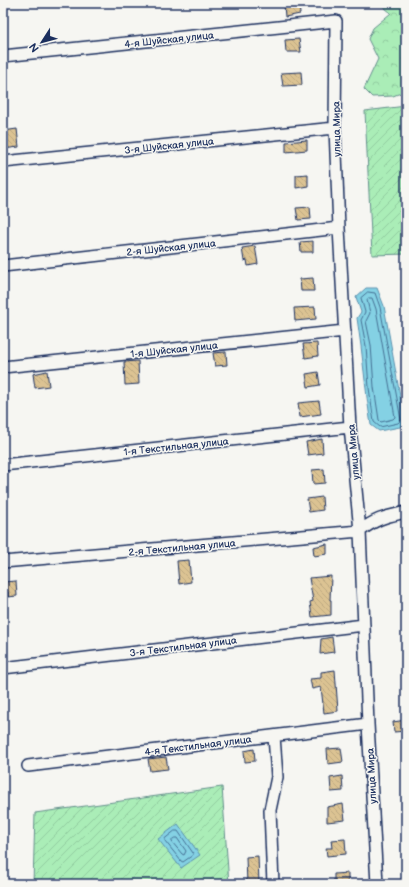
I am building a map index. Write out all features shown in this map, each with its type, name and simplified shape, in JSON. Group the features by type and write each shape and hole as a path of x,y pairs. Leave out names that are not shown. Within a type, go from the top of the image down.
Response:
{"street":[{"name":"4-я Шуйская улица","path":"3,56 336,21"},
{"name":"улица Мира","path":"336,21 335,128 339,228 350,427 360,531 368,724 377,884"},
{"name":"3-я Шуйская улица","path":"3,162 335,128"},
{"name":"2-я Шуйская улица","path":"3,266 339,228"},
{"name":"1-я Шуйская улица","path":"3,367 345,332"},
{"name":"1-я Текстильная улица","path":"3,465 350,427"},
{"path":"360,531 381,517 406,512"},
{"name":"2-я Текстильная улица","path":"3,562 360,531"},
{"name":"3-я Текстильная улица","path":"3,668 364,625"},
{"name":"4-я Текстильная улица","path":"28,766 368,724"},
{"path":"273,884 270,810 277,777 274,736"}],"green space":[{"path":"379,3 406,3 406,91 393,96 372,97 364,89 378,59 368,39 373,28 391,13"},
{"path":"406,106 406,254 372,255 365,111"},
{"path":"222,787 229,884 33,884 35,813"}],"water":[{"path":"366,288 377,288 384,306 405,424 400,427 379,431 371,425 357,318 361,312 356,297"},
{"path":"178,824 200,855 181,868 158,839"}],"building":[{"path":"299,3 300,14 285,17 284,5"},
{"path":"299,39 301,52 286,52 285,40"},
{"path":"301,72 302,85 283,86 281,73"},
{"path":"17,129 19,147 3,149 3,131"},
{"path":"307,140 307,150 286,152 286,142"},
{"path":"308,174 308,186 296,188 296,175"},
{"path":"310,207 311,219 298,220 296,208"},
{"path":"313,241 313,252 301,252 300,242"},
{"path":"255,246 258,264 248,266 247,260 244,261 242,248"},
{"path":"313,278 314,291 301,291 300,279"},
{"path":"315,307 316,319 295,321 294,308"},
{"path":"317,343 318,356 305,358 303,344"},
{"path":"226,352 227,365 215,366 213,353"},
{"path":"138,361 139,384 125,385 124,362"},
{"path":"47,371 49,386 35,388 33,374"},
{"path":"318,372 320,385 308,387 306,374"},
{"path":"319,401 321,414 300,417 298,403"},
{"path":"322,439 323,453 308,455 306,442"},
{"path":"324,469 325,483 313,484 312,470"},
{"path":"322,497 323,510 309,512 307,499"},
{"path":"327,544 327,554 314,556 313,547"},
{"path":"189,560 191,582 179,584 177,561"},
{"path":"331,576 331,615 312,617 310,602 313,601 309,578"},
{"path":"16,581 17,596 8,597 8,592 3,592 3,582"},
{"path":"332,637 334,652 320,654 321,639"},
{"path":"335,670 338,711 324,713 321,687 312,689 310,679 321,678 321,672"},
{"path":"406,720 406,731 394,732 393,722"},
{"path":"341,748 343,762 328,764 327,749"},
{"path":"254,749 255,761 245,762 244,751"},
{"path":"166,757 168,769 150,771 148,759"},
{"path":"342,776 343,791 331,792 330,778"},
{"path":"343,804 345,820 327,822 327,807"},
{"path":"345,839 346,854 327,856 326,848 332,848 331,840"},
{"path":"258,856 259,884 247,884 246,857"},
{"path":"348,873 348,884 334,884 334,874"}]}
